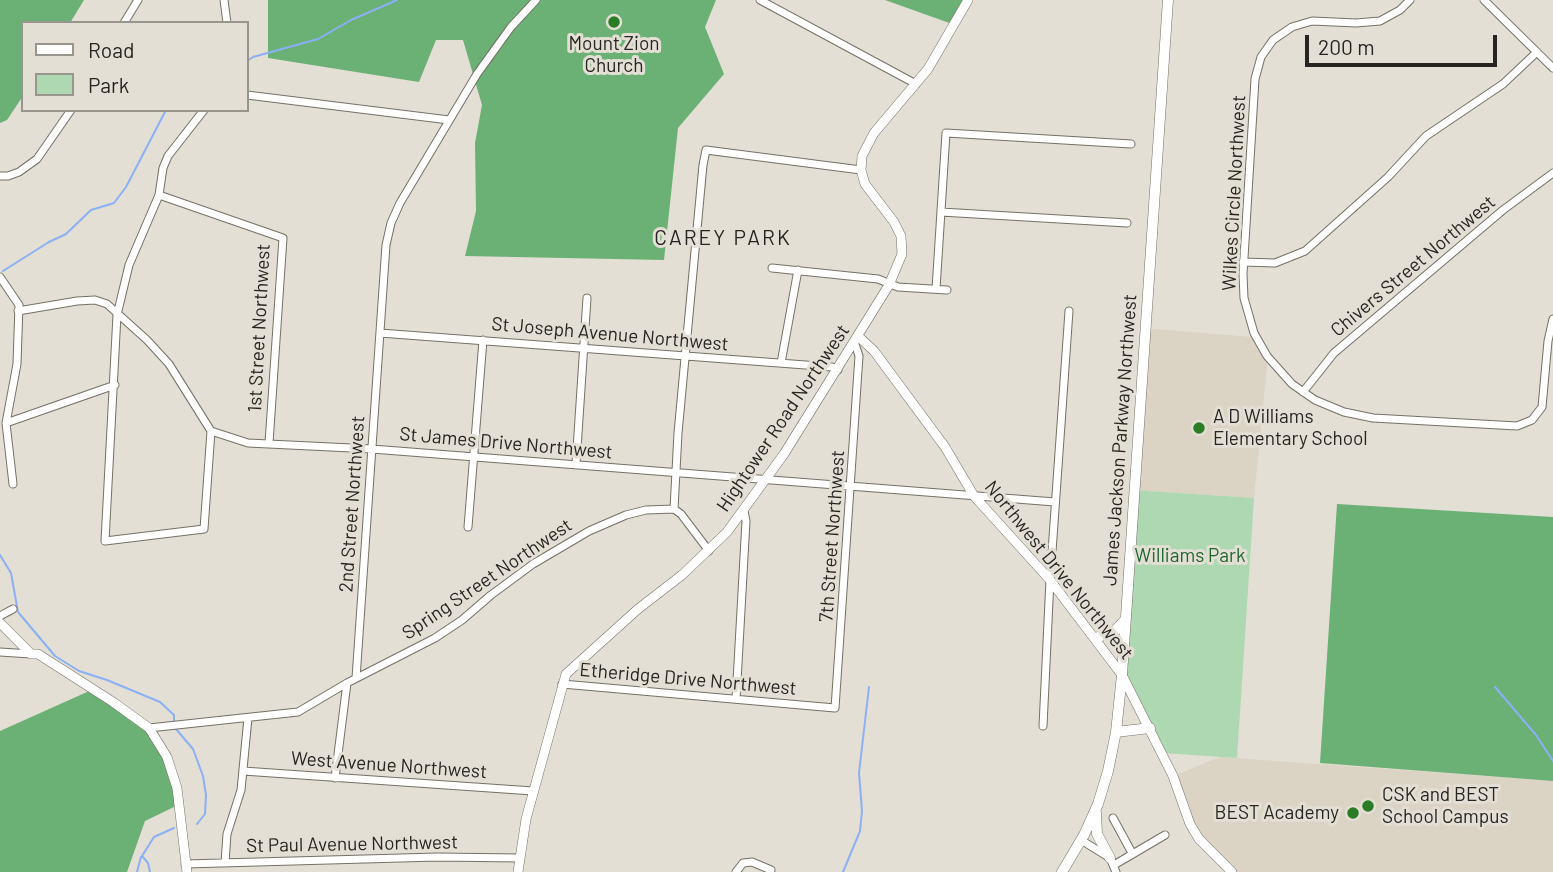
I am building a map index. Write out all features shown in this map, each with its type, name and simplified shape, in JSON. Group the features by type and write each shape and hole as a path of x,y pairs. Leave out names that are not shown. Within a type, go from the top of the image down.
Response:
{"main road":[{"name":"James Jackson Parkway Northwest","path":"1062,872 1081,841 1096,807 1108,771 1116,732 1168,0"},
{"path":"1096,638 1114,632 1126,620"},
{"path":"1116,732 1150,729"},
{"path":"1096,807 1097,834 1113,865"}],"street":[{"path":"125,21 138,0"},
{"path":"224,0 227,21"},
{"name":"2nd Street Northwest","path":"356,678 386,245 391,223 400,203 491,53 536,0"},
{"path":"760,0 916,84"},
{"path":"709,551 681,514 674,509 678,433 706,150 861,170 862,156 874,133 935,58 968,0"},
{"name":"Wilkes Circle Northwest","path":"1410,0 1400,10 1380,21 1302,23 1282,33 1266,48 1255,79 1243,262 1244,298 1254,333 1275,366 1303,392 1330,407 1359,416 1508,427 1525,425 1532,421 1542,407 1548,341 1553,319"},
{"path":"1484,0 1553,68"},
{"path":"1243,262 1275,262 1305,251 1388,177 1426,136 1503,84 1537,52"},
{"path":"248,95 449,120"},
{"path":"0,176 19,172 37,159 70,112"},
{"path":"18,311 77,301 94,300 107,304 117,315 147,340 169,364 211,431 204,529 105,541 117,315 130,265 159,195 163,167 168,156 202,112"},
{"path":"936,289 946,133 1132,144"},
{"name":"Hightower Road Northwest","path":"518,872 533,791 555,718 562,684 573,666 709,551 744,511 838,370 889,285 902,254 901,236 894,222 865,184 861,170"},
{"name":"Chivers Street Northwest","path":"1303,392 1319,369 1334,354 1503,210 1553,173"},
{"name":"1st Street Northwest","path":"159,195 283,238 269,443"},
{"path":"941,212 1127,223"},
{"path":"772,268 878,279 889,285 947,290"},
{"path":"781,363 798,270"},
{"path":"0,277 19,305 17,365 6,423 13,484"},
{"path":"576,464 587,298"},
{"path":"1043,726 1050,580 1069,311"},
{"name":"St Joseph Avenue Northwest","path":"380,333 832,367 838,370"},
{"path":"468,527 483,340"},
{"name":"7th Street Northwest","path":"811,706 835,708 852,487 859,356 857,340"},
{"name":"Northwest Drive Northwest","path":"857,340 874,351 945,447 974,496 1050,580 1096,638 1122,675 1150,729 1173,776 1190,824 1199,839 1232,872"},
{"path":"6,423 115,385"},
{"name":"St James Drive Northwest","path":"211,431 248,443 372,449 1055,502"},
{"name":"Spring Street Northwest","path":"149,728 298,712 346,683 435,638 533,564 589,531 626,515 646,510 674,509"},
{"path":"736,699 747,521 744,511"},
{"path":"0,616 13,609"},
{"path":"0,623 31,654"},
{"path":"0,652 38,654 149,728 167,757 177,788 186,868"},
{"path":"335,778 346,683"},
{"name":"Etheridge Drive Northwest","path":"562,684 811,706"},
{"path":"225,863 227,834 241,790 248,718"},
{"name":"West Avenue Northwest","path":"243,771 533,791"},
{"path":"1113,818 1132,853"},
{"path":"1081,841 1113,865 1165,835"},
{"name":"St Paul Avenue Northwest","path":"186,868 225,863 520,858"},
{"path":"736,872 743,863 752,862 771,870"}],"shaded area":[{"name":"A D Williams Elementary School","path":"1142,328 1252,337 1267,365 1254,498 1132,490"},
{"name":"CSK and BEST School Campus","path":"1220,757 1553,781 1553,872 1232,872 1199,839 1173,776"}],"green space":[{"path":"0,0 84,0 71,21 21,21 21,99 7,120 0,123"},
{"path":"268,0 716,0 705,27 724,74 678,128 664,260 465,256 476,211 475,143 482,105 463,40 436,40 419,82 268,58"},
{"path":"885,0 967,0 955,25"},
{"name":"Williams Park","path":"1132,490 1254,498 1237,758 1163,753 1123,676"},
{"path":"1337,504 1553,517 1553,781 1320,763"},
{"path":"96,688 148,724 167,761 178,805 145,821 127,872 0,872 0,731"}],"waterway":[{"path":"248,60 318,39 351,20 397,0"},
{"path":"3,271 66,234 91,210 114,203 126,187 165,112"},
{"path":"0,555 11,573 18,612 55,656 79,671 160,702 174,715 174,724"},
{"path":"843,872 860,831 862,811 859,773 869,687"},
{"path":"1495,687 1536,735 1553,761"},
{"path":"176,729 193,749 203,776 205,814 197,824"},
{"path":"150,872 148,863 142,856 154,837 174,828"},
{"path":"137,872 141,857"}],"place":[{"name":"Mount Zion Church","path":"614,22"},
{"name":"A D Williams Elementary School","path":"1199,428"},
{"name":"CSK and BEST School Campus","path":"1368,806"},
{"name":"BEST Academy","path":"1353,813"}],"district":[{"name":"CAREY PARK","path":"723,238"}]}
